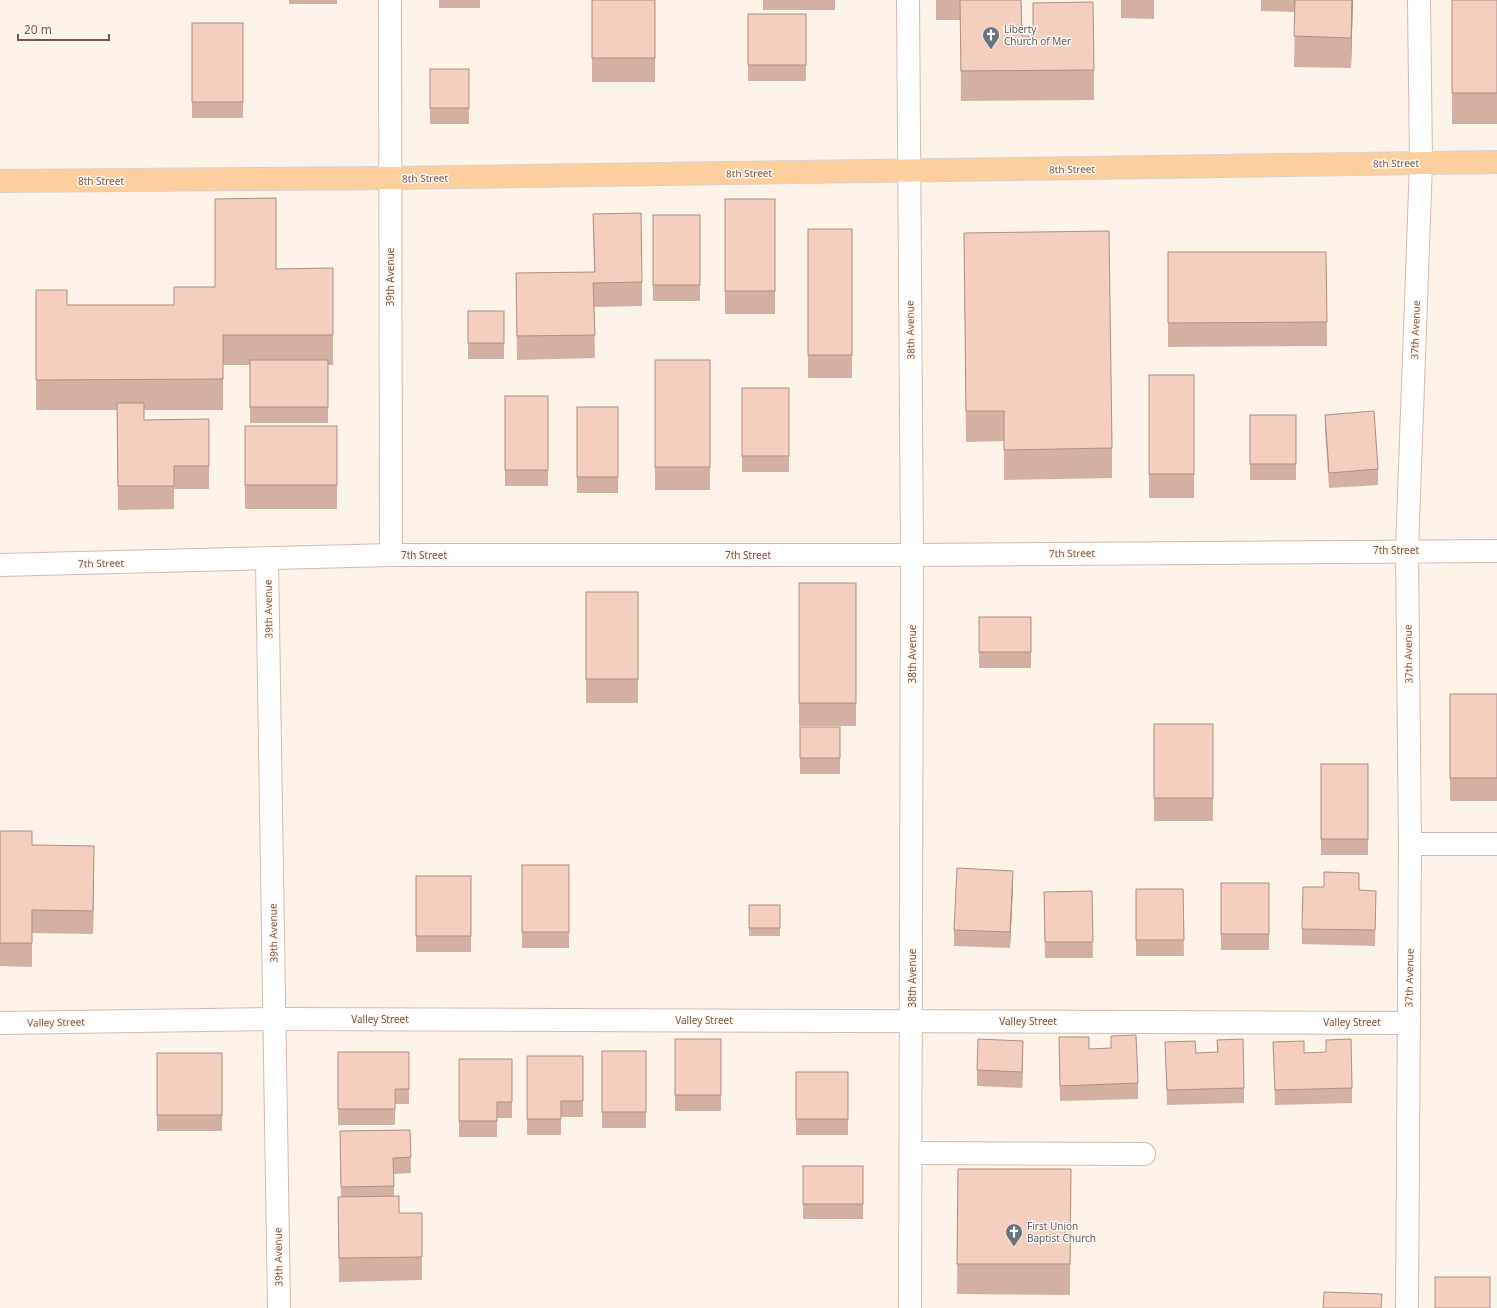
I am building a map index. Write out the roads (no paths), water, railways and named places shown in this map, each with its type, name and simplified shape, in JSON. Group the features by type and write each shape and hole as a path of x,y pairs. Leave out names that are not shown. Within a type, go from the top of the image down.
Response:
{"main road":[{"name":"8th Street","path":"0,181 390,178 1497,162"}],"street":[{"name":"39th Avenue","path":"390,0 391,554"},
{"name":"38th Avenue","path":"908,0 908,171 912,554 912,1153 910,1308"},
{"name":"37th Avenue","path":"1407,1308 1410,844 1407,550 1421,163 1419,0"},
{"name":"7th Street","path":"0,565 267,559 391,554 912,554 1407,550 1497,551"},
{"name":"39th Avenue","path":"267,559 279,1308"},
{"path":"1410,844 1497,844"},
{"name":"Valley Street","path":"0,1023 274,1019 1409,1023"},
{"path":"912,1153 1144,1154"}],"place":[{"name":"Liberty Church of Mer","path":"991,50"},
{"name":"First Union Baptist Church","path":"1014,1247"}]}
